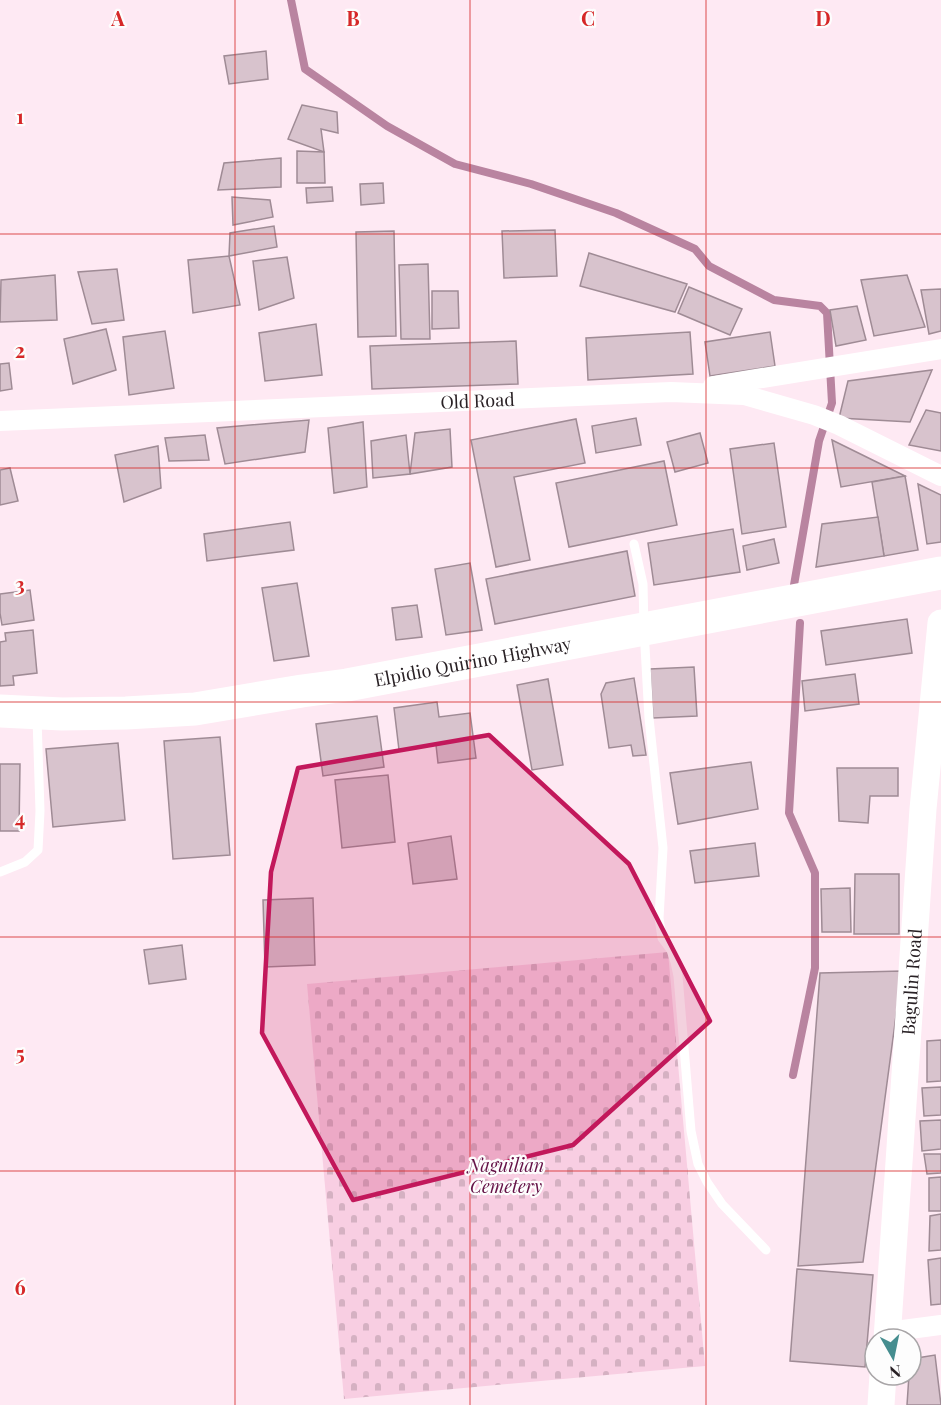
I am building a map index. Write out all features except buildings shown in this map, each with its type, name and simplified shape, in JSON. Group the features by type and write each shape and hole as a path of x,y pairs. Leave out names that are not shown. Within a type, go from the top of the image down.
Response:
{"highway":[{"name":"Elpidio Quirino Highway","path":"0,711 126,713 195,709 347,686 941,573"}],"main road":[{"name":"Bagulin Road","path":"888,1327 932,807 941,623"},
{"path":"881,1405 882,1387"}],"street":[{"path":"671,392 941,349"},
{"name":"Old Road","path":"0,421 671,392 744,395 814,415 839,425 941,476"},
{"path":"923,1329 941,1325"}],"lane":[{"path":"634,544 643,584 649,718 663,848 659,918 662,938 671,950 678,976 691,1131 698,1164 707,1182 722,1204 766,1250"},
{"path":"0,872 25,862 38,850 40,811 37,713"}],"highlighted area":[{"path":"489,735 629,864 710,1021 573,1145 353,1200 262,1033 271,872 298,768"}],"green space":[{"name":"Naguilian Cemetery","path":"668,952 705,1366 344,1399 307,984"}],"waterway":[{"path":"291,0 305,69 387,126 455,164 531,184 616,213 695,249 709,266 774,300 820,306 827,313 832,403 819,441 794,585"},
{"path":"793,1075 815,968 815,873 789,813 800,623"}]}
